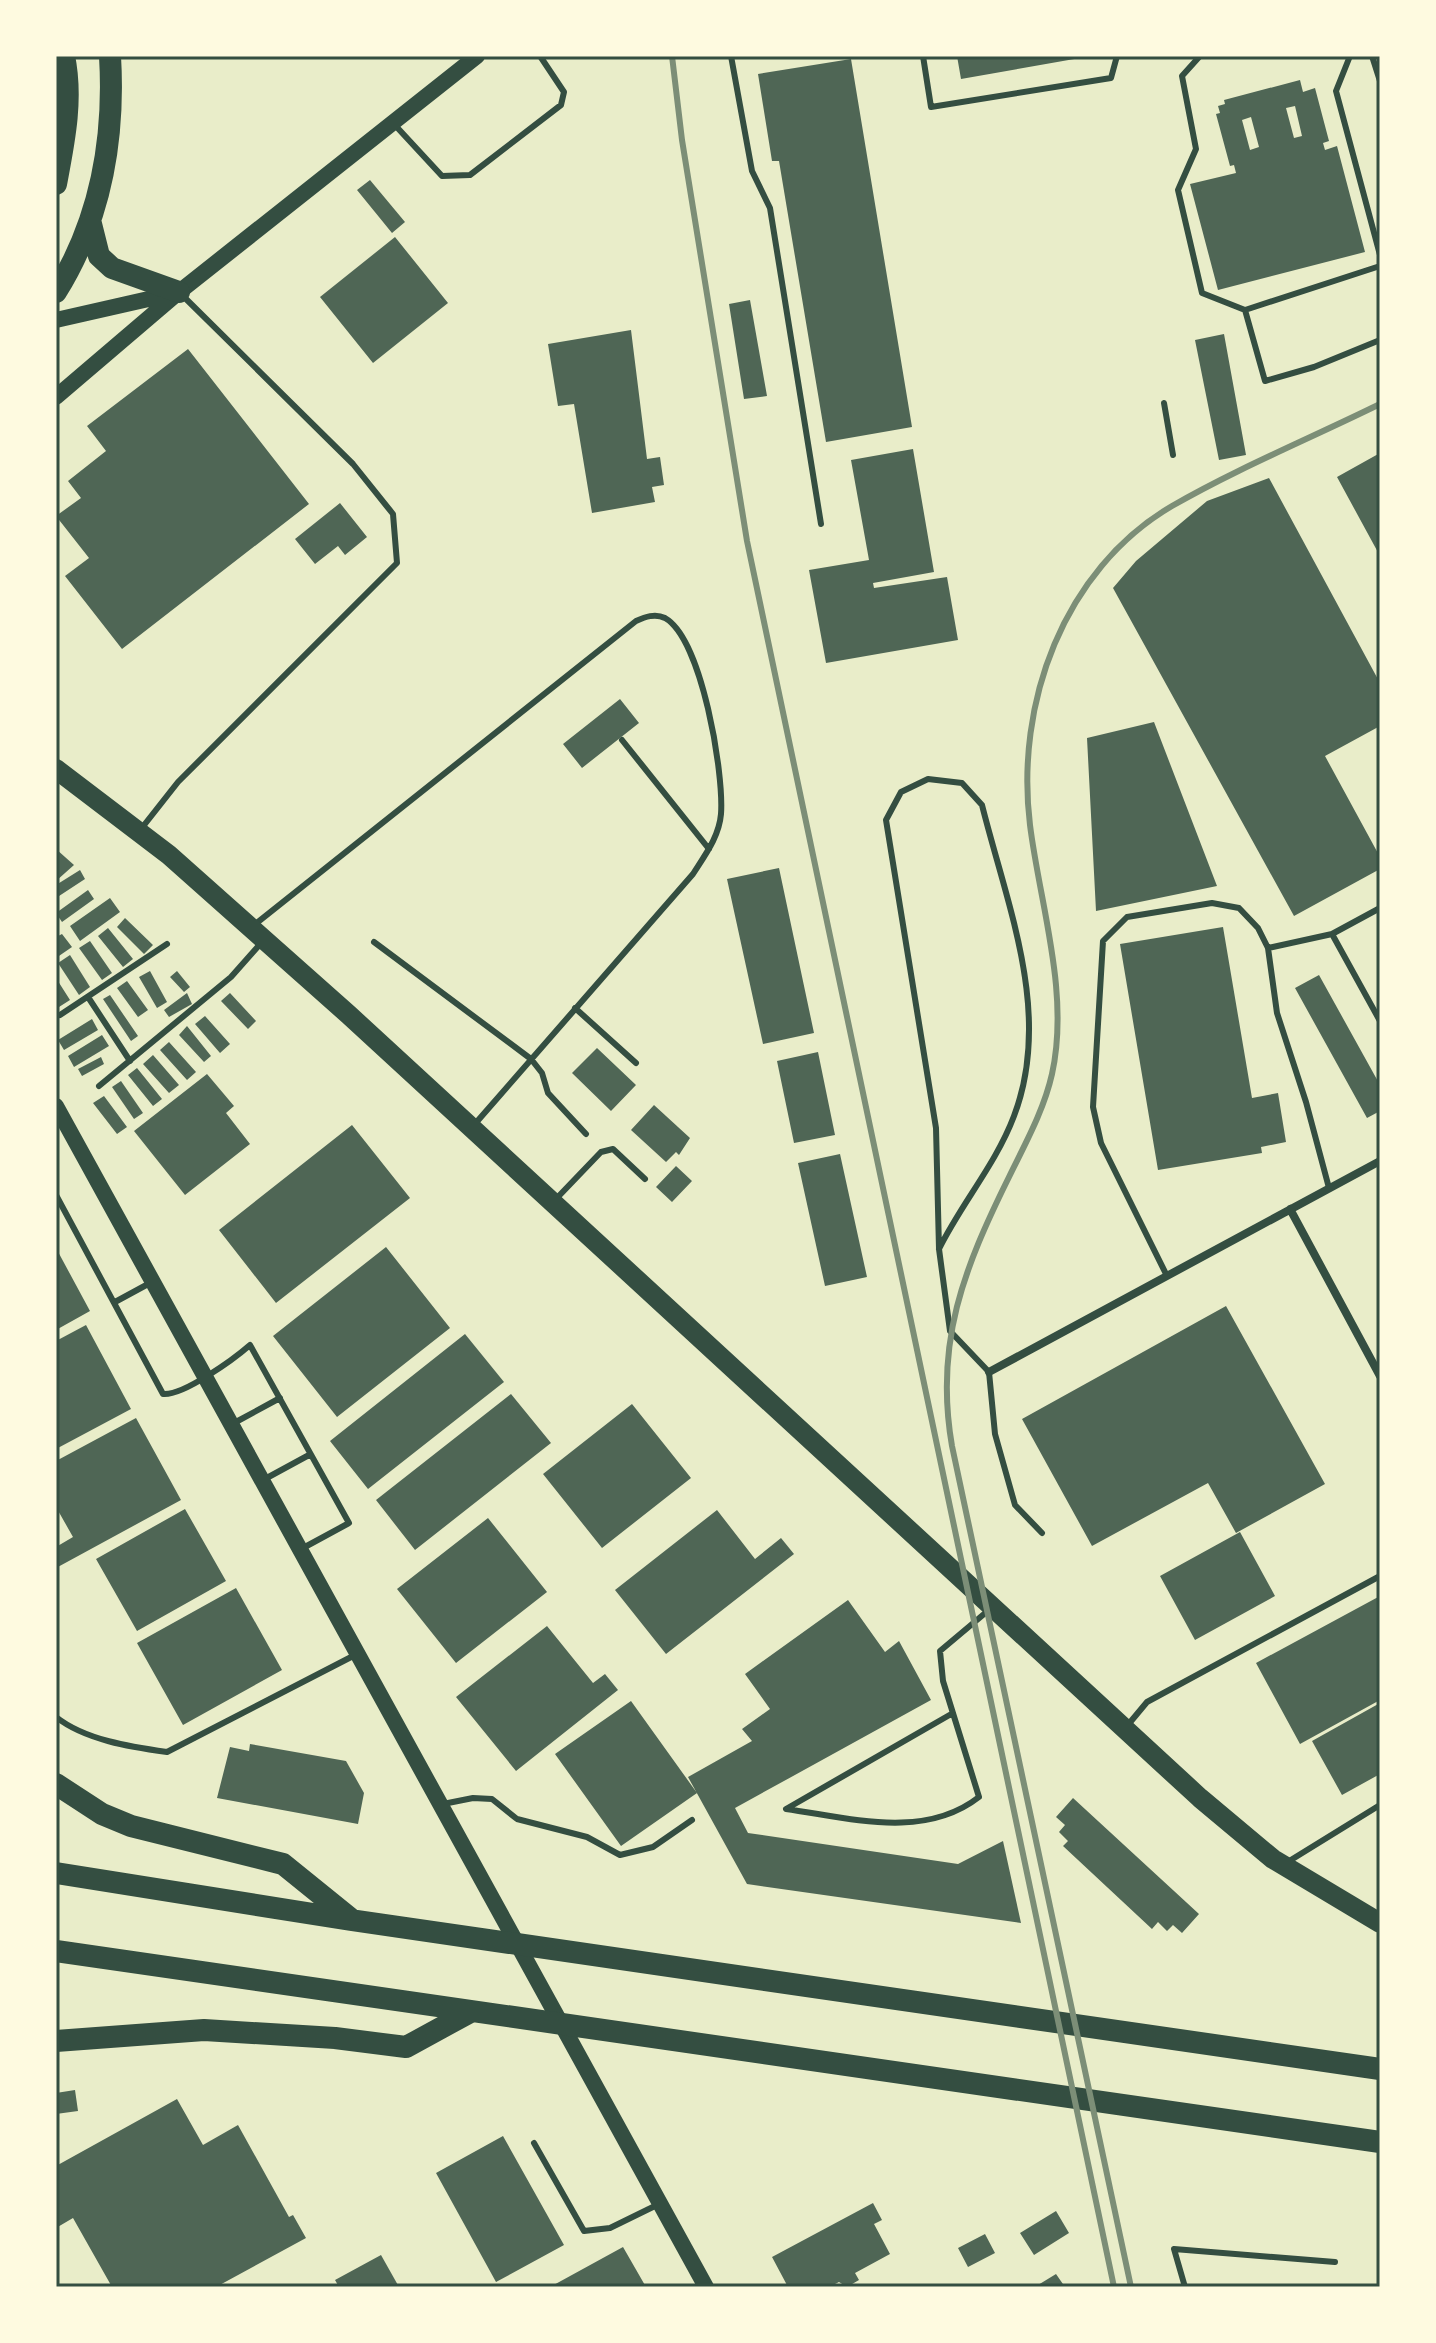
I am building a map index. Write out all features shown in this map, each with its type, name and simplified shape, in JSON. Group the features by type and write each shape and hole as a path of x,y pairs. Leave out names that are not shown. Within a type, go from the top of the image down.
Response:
{"highway":[{"path":"56,184 66,133 68,76 64,56"},
{"path":"56,292 91,224 108,156 110,56"},
{"path":"91,224 99,256 112,268 143,282 179,292"},
{"path":"56,1784 102,1814 131,1826 283,1864 351,1920"},
{"path":"56,1873 351,1920 1380,2069"},
{"path":"56,1951 1378,2143"},
{"path":"56,2041 204,2030 335,2038 406,2047 472,2011"}],"main road":[{"path":"56,397 179,292 477,56"},
{"path":"56,320 179,292"},
{"path":"56,756 61,775 139,831 258,934 1200,1798 1283,1865 1380,1923"},
{"path":"56,1106 150,1283 706,2287"}],"street":[{"path":"989,1372 1380,1161"},
{"path":"1290,1209 1380,1376"}],"lane":[{"path":"392,123 442,176 470,175 561,105 564,92 540,56"},
{"path":"731,56 752,171 770,208 821,524"},
{"path":"923,56 931,107 1111,78 1117,56"},
{"path":"1200,56 1182,76 1196,149 1178,190 1202,293 1245,310 1380,266"},
{"path":"1350,56 1336,91 1380,255"},
{"path":"1372,56 1380,81"},
{"path":"139,831 178,782 397,563 393,514 353,464 179,292"},
{"path":"1245,310 1265,381 1314,367 1380,340"},
{"path":"1164,403 1173,455"},
{"path":"99,1086 231,977 258,934 344,854 636,621 657,615 668,619 698,667 707,702 716,749 721,814 715,841 693,874 472,1128"},
{"path":"622,740 709,849"},
{"path":"939,1249 972,1199 1015,1116 1032,1030 1028,989 982,805 962,783 928,779 901,792 886,820 936,1128 939,1249 950,1331 989,1372 995,1434 1015,1505 1042,1533"},
{"path":"1167,1276 1101,1143 1093,1107 1103,941 1127,917 1212,903 1239,908 1258,928 1268,948 1277,1013 1306,1102 1329,1188"},
{"path":"1268,948 1332,934 1380,908"},
{"path":"1332,934 1380,1021"},
{"path":"374,942 531,1059 542,1073 548,1093 586,1134"},
{"path":"60,1015 167,944"},
{"path":"88,997 130,1061"},
{"path":"575,1008 636,1063"},
{"path":"553,1203 601,1152 613,1149 645,1179"},
{"path":"56,1195 163,1394 171,1395 203,1377 250,1345 349,1523 299,1551"},
{"path":"115,1302 150,1283"},
{"path":"230,1426 280,1398"},
{"path":"261,1481 309,1455"},
{"path":"1124,1728 1152,1699 1380,1576"},
{"path":"953,1713 786,1809 899,1824 958,1813 979,1797 953,1713 943,1681 940,1651 993,1607"},
{"path":"56,1717 69,1727 134,1747 167,1752 357,1654"},
{"path":"440,1805 473,1798 492,1799 517,1819 587,1837 620,1855 653,1847 692,1820"},
{"path":"1283,1865 1380,1805"},
{"path":"534,2143 584,2231 610,2228 661,2203"},
{"path":"1185,2287 1174,2249 1335,2262"}],"building":[{"path":"957,56 1080,56 1080,58 961,79"},
{"path":"851,59 912,427 826,442 779,161 772,161 758,74"},
{"path":"1300,80 1303,92 1315,88 1329,141 1323,143 1325,150 1337,146 1365,252 1218,290 1190,184 1236,173 1234,165 1230,166 1216,114 1220,113 1218,106 1225,104 1224,100","holes":["1295,106 1302,136 1294,138 1286,108","1251,117 1259,147 1250,150 1242,120"]},
{"path":"370,180 405,222 392,233 357,190"},
{"path":"395,237 448,303 373,363 320,297"},
{"path":"750,300 767,396 744,399 729,304"},
{"path":"631,330 647,459 660,457 664,485 652,487 655,502 592,513 574,404 558,406 548,344"},
{"path":"1224,334 1246,455 1219,460 1195,340"},
{"path":"188,349 309,504 122,649 65,576 89,558 56,516 81,498 68,481 106,451 87,426"},
{"path":"913,449 934,572 873,583 874,588 947,577 958,640 826,663 809,570 869,560 851,460"},
{"path":"1380,453 1380,556 1337,477"},
{"path":"1269,478 1380,683 1380,726 1325,756 1380,857 1380,869 1294,916 1113,588 1136,561 1207,501"},
{"path":"340,503 367,537 345,555 338,546 315,564 295,539"},
{"path":"620,699 639,723 582,768 563,744"},
{"path":"1154,722 1217,886 1096,911 1087,738"},
{"path":"56,849 74,865 56,881"},
{"path":"779,868 814,1033 763,1044 727,879"},
{"path":"80,870 85,879 56,898 56,885"},
{"path":"88,890 94,899 62,922 56,913"},
{"path":"110,898 120,912 80,941 70,926"},
{"path":"125,918 153,945 144,954 117,927"},
{"path":"1223,927 1252,1098 1278,1093 1286,1142 1261,1147 1262,1153 1158,1170 1120,944"},
{"path":"108,928 133,959 123,967 98,936"},
{"path":"62,934 72,947 56,958 56,937"},
{"path":"90,941 112,973 102,980 79,948"},
{"path":"70,955 90,987 79,995 58,963"},
{"path":"150,971 167,1002 157,1008 139,977"},
{"path":"177,971 190,987 184,992 170,977"},
{"path":"1319,975 1380,1085 1380,1111 1367,1118 1295,988"},
{"path":"56,978 70,1000 59,1007 56,1002"},
{"path":"127,981 148,1010 138,1017 117,988"},
{"path":"187,993 192,1004 169,1017 164,1010"},
{"path":"230,993 256,1021 248,1029 221,1001"},
{"path":"110,995 138,1036 131,1041 103,999"},
{"path":"205,1016 230,1044 220,1053 195,1024"},
{"path":"92,1019 98,1030 64,1050 58,1040"},
{"path":"187,1026 211,1056 204,1062 179,1035"},
{"path":"102,1035 109,1046 74,1067 68,1056"},
{"path":"169,1042 196,1072 187,1080 160,1050"},
{"path":"597,1048 636,1085 611,1111 572,1073"},
{"path":"818,1052 835,1135 794,1143 777,1061"},
{"path":"153,1055 179,1085 169,1093 143,1064"},
{"path":"101,1057 104,1064 82,1076 78,1069"},
{"path":"137,1068 162,1099 153,1106 128,1075"},
{"path":"207,1074 234,1106 226,1113 250,1144 185,1195 134,1131"},
{"path":"121,1081 143,1113 134,1119 112,1087"},
{"path":"104,1096 127,1127 117,1134 93,1103"},
{"path":"654,1105 690,1138 679,1155 676,1152 666,1162 631,1130"},
{"path":"352,1125 410,1198 276,1303 219,1230"},
{"path":"840,1154 867,1277 825,1286 798,1163"},
{"path":"676,1166 692,1181 672,1202 656,1187"},
{"path":"386,1247 450,1328 337,1417 273,1336"},
{"path":"56,1248 90,1311 56,1330"},
{"path":"1226,1306 1325,1484 1236,1533 1208,1483 1092,1546 1022,1419"},
{"path":"86,1325 131,1409 56,1449 56,1341"},
{"path":"465,1334 504,1382 368,1489 330,1441"},
{"path":"511,1394 551,1443 415,1550 376,1500"},
{"path":"632,1404 691,1478 602,1548 543,1474"},
{"path":"136,1418 181,1500 56,1568 56,1547 73,1537 56,1507 56,1461"},
{"path":"185,1509 226,1581 137,1631 96,1559"},
{"path":"717,1510 755,1559 781,1538 794,1554 666,1654 615,1590"},
{"path":"488,1518 547,1592 456,1663 397,1589"},
{"path":"1240,1532 1275,1596 1195,1640 1160,1576"},
{"path":"236,1588 282,1670 183,1725 137,1643"},
{"path":"1380,1596 1380,1700 1300,1744 1256,1663"},
{"path":"848,1600 885,1652 899,1641 931,1700 735,1808 748,1833 958,1864 1003,1841 1021,1923 747,1884 688,1777 752,1741 742,1729 770,1709 745,1674"},
{"path":"547,1626 593,1683 605,1674 618,1690 516,1771 456,1697"},
{"path":"631,1701 697,1793 621,1846 555,1754"},
{"path":"1380,1703 1380,1774 1342,1795 1312,1741"},
{"path":"250,1744 346,1761 364,1793 358,1824 217,1798 230,1747 249,1751"},
{"path":"1073,1798 1199,1914 1182,1933 1173,1925 1167,1931 1158,1922 1152,1929 1063,1846 1068,1841 1059,1832 1065,1825 1056,1817"},
{"path":"75,2090 78,2111 56,2114 56,2093"},
{"path":"177,2099 203,2145 238,2125 289,2217 293,2215 306,2238 216,2287 112,2287 73,2218 56,2228 56,2166"},
{"path":"503,2136 564,2245 496,2282 436,2173"},
{"path":"873,2203 882,2220 874,2224 890,2254 855,2273 859,2280 847,2287 839,2282 829,2287 788,2287 772,2257"},
{"path":"1056,2211 1069,2233 1034,2255 1020,2233"},
{"path":"985,2234 995,2253 968,2267 958,2248"},
{"path":"623,2247 646,2287 550,2287"},
{"path":"381,2255 399,2287 339,2287 335,2280"},
{"path":"1056,2274 1065,2287 1039,2287 1038,2285"}],"railway":[{"path":"672,56 682,140 747,541 1114,2287"},
{"path":"1131,2287 952,1446 947,1409 950,1340 966,1275 1044,1101 1057,1043 1056,981 1030,825 1027,779 1031,733 1040,688 1054,644 1075,603 1102,566 1134,533 1197,492 1380,404"}]}
